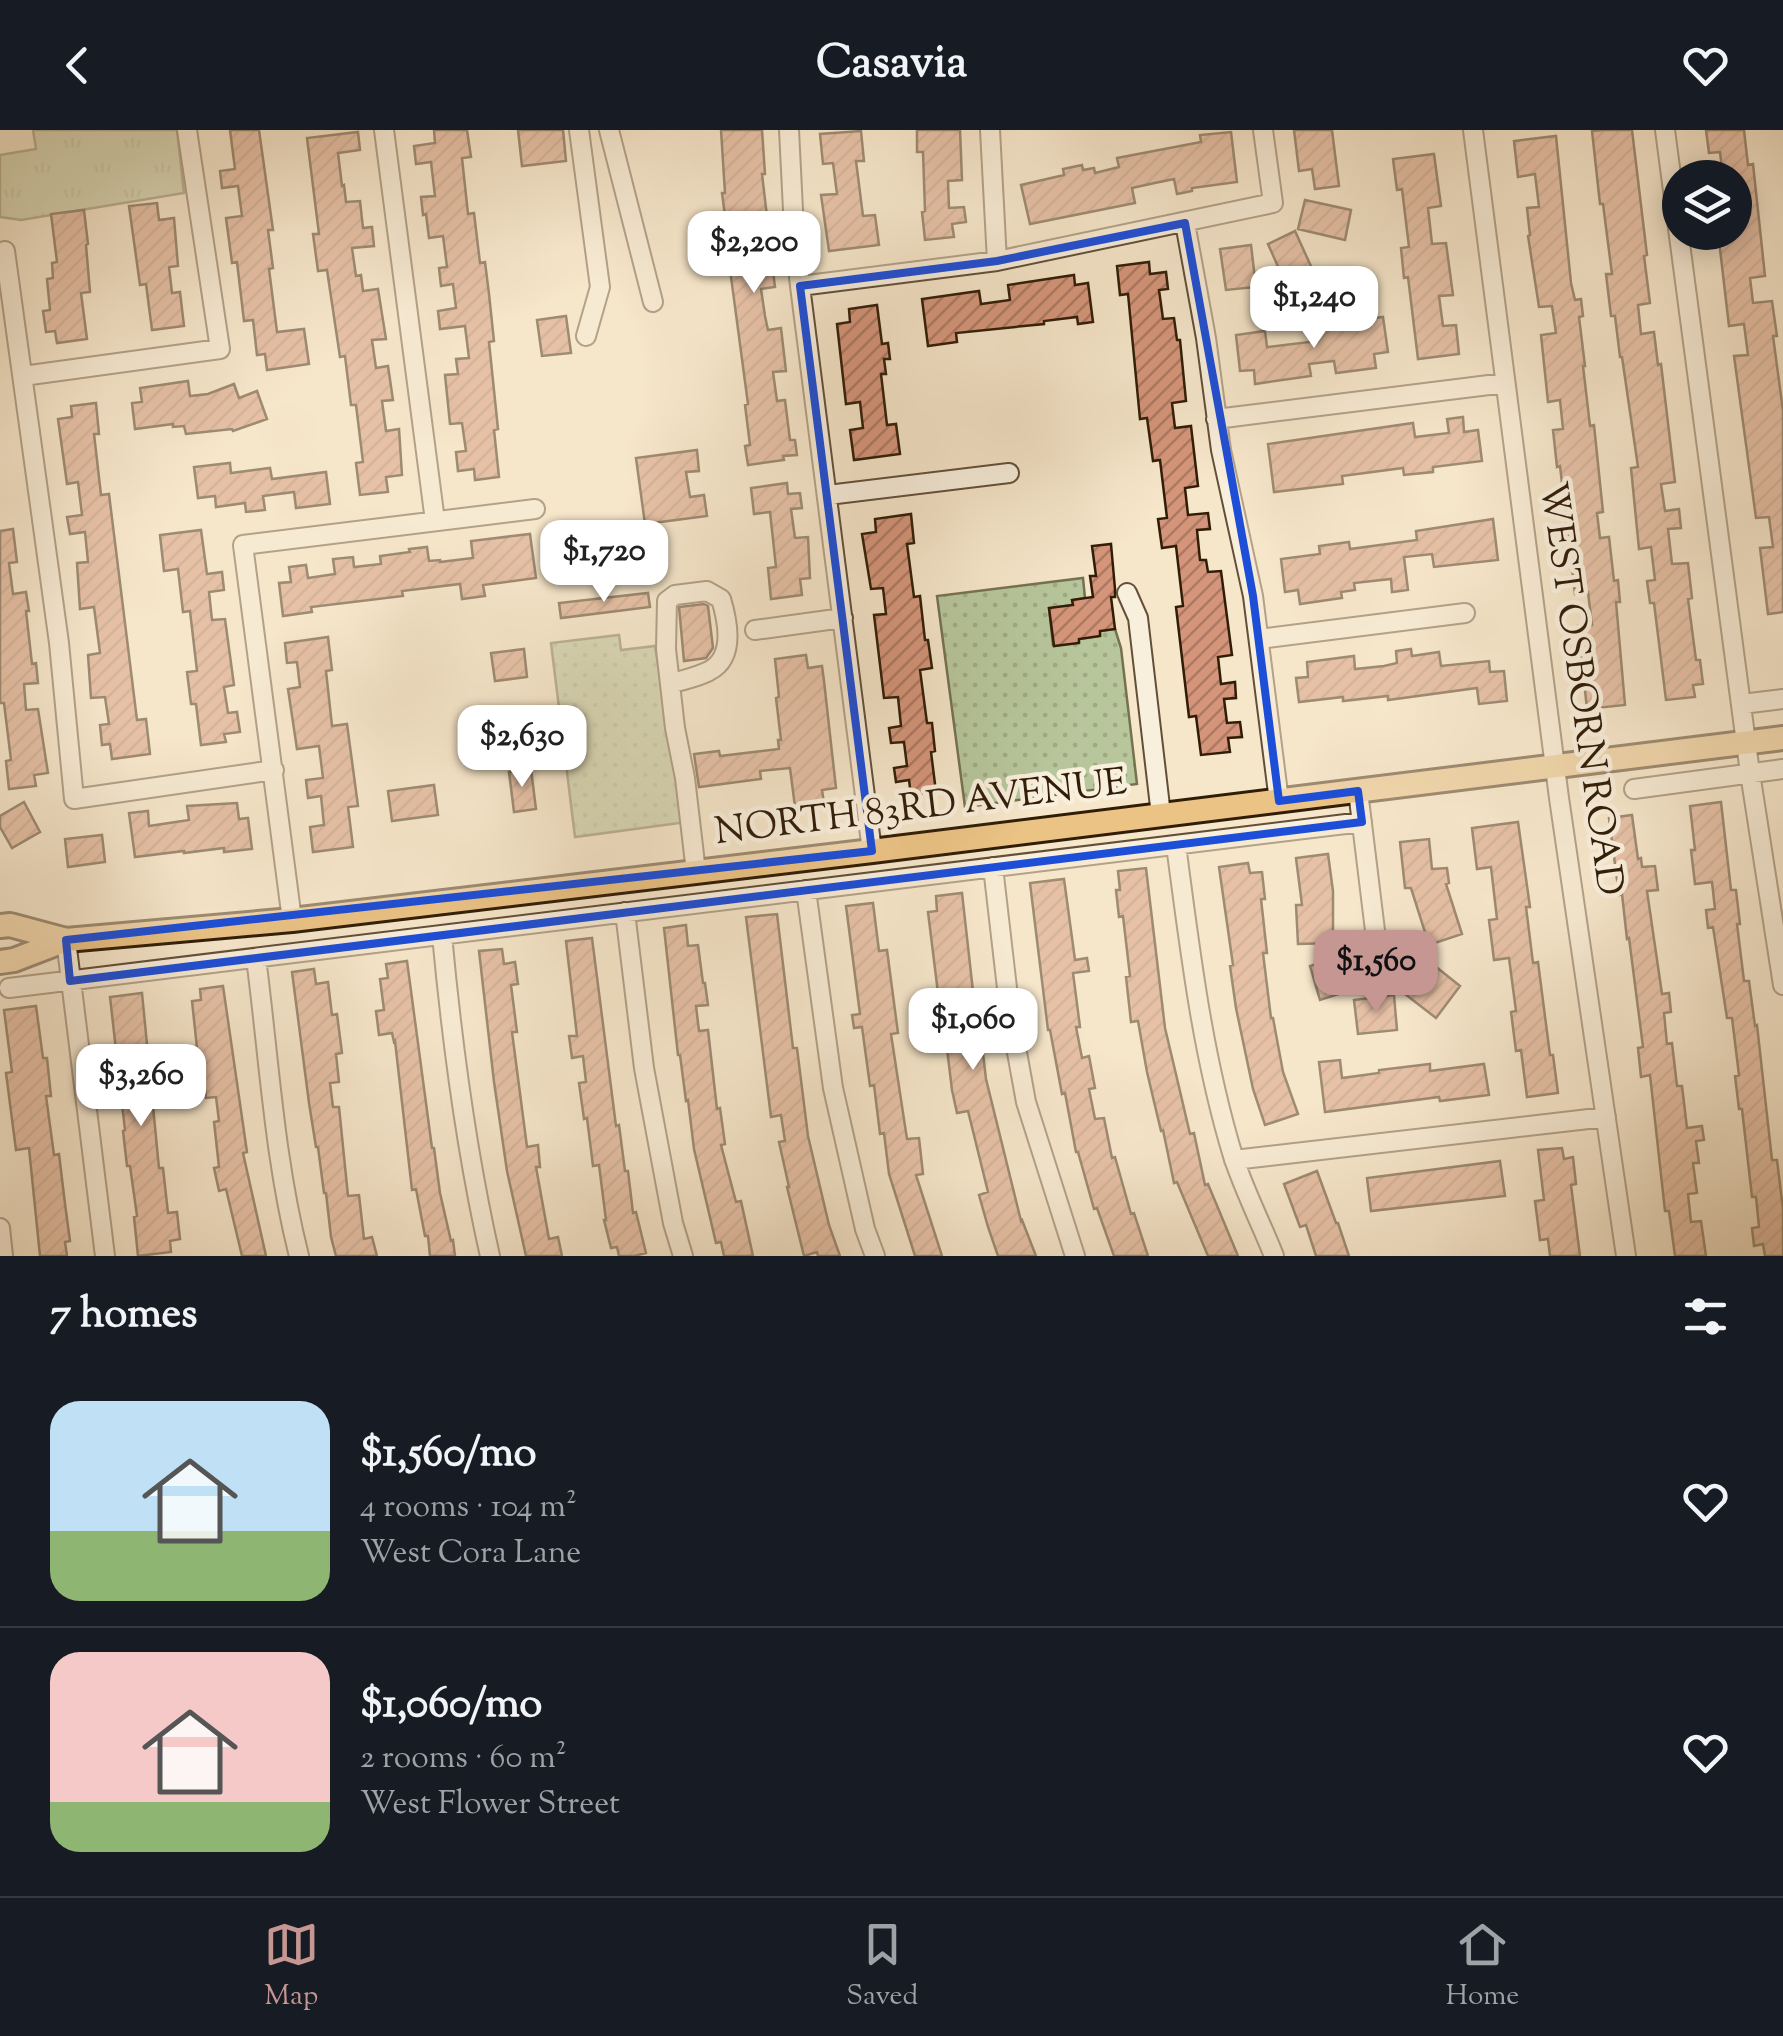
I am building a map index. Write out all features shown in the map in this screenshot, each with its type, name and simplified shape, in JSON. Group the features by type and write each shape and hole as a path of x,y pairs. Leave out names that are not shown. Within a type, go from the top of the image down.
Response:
{"main road":[{"name":"NORTH 83RD AVENUE","path":"0,962 66,940 292,920 1783,738"},
{"name":"NORTH 83RD AVENUE","path":"0,926 10,925 66,940"}],"street":[{"path":"22,376 220,349 188,130"},
{"path":"384,130 435,521"},
{"path":"579,130 600,287 586,336"},
{"path":"609,130 653,302"},
{"path":"789,130 800,286 872,851"},
{"path":"990,130 997,262"},
{"path":"800,286 997,262 1273,204 1263,130"},
{"name":"WEST OSBORN ROAD","path":"1473,130 1555,766 1626,1256"},
{"path":"1665,130 1750,773 1783,984"},
{"path":"1185,223 1206,338 1220,450 1253,596 1279,801"},
{"path":"4,251 58,643 74,799 274,770"},
{"path":"1216,419 1506,384"},
{"path":"828,495 1010,473"},
{"path":"292,920 243,545 535,508"},
{"path":"670,684 710,671 728,650 721,599 708,592 675,595 668,601 666,649 670,684 696,872"},
{"path":"1127,594 1138,618 1161,816"},
{"path":"1259,639 1464,613"},
{"path":"755,630 843,618"},
{"path":"1742,704 1783,699"},
{"path":"1634,789 1783,769"},
{"path":"1358,791 1377,947"},
{"name":"NORTH 83RD AVENUE","path":"9,988 1362,822"},
{"path":"1176,844 1208,1062 1234,1160 1274,1256"},
{"path":"993,867 1010,1014 1026,1102 1075,1256"},
{"path":"806,890 832,1088 864,1228 875,1256"},
{"path":"624,912 644,1068 672,1223 683,1256"},
{"path":"442,935 453,1051 474,1188 490,1256"},
{"path":"66,940 105,1256"},
{"path":"256,958 288,1212 299,1256"},
{"path":"1234,1160 1606,1116"},
{"path":"0,1228 3,1256"}],"highlighted area":[{"path":"1185,223 1253,596 1279,801 1358,791 1362,822 70,981 66,940 872,851 800,286 997,261"}],"green space":[{"path":"33,130 177,130 184,193 21,220 0,217 0,155 36,149"},
{"path":"1083,578 1085,598 1073,600 1073,605 1049,608 1053,645 1078,643 1079,639 1100,636 1100,631 1115,629 1121,648 1137,784 965,807 937,596"},
{"path":"619,635 621,650 655,646 678,792 687,822 575,837 551,643"}],"building":[{"path":"230,130 259,130 273,230 268,230 273,268 269,269 277,332 304,329 309,364 267,370 265,354 257,355 253,320 244,321 237,262 232,263 226,218 242,216 238,186 222,188 220,171 235,169"},
{"path":"434,130 467,130 471,157 462,158 468,214 474,213 480,263 485,262 489,294 499,477 475,480 474,469 458,471 456,452 466,451 462,423 450,424 445,375 458,374 456,359 469,358 465,326 440,329 438,311 456,308 453,284 441,286 439,268 447,267 443,236 429,238 421,197 435,196 431,162 416,164 414,146 435,143"},
{"path":"518,130 563,130 566,161 522,166"},
{"path":"721,130 762,130 762,174 770,242 755,243 758,273 773,271 775,287 761,289 768,330 781,328 786,371 773,372 777,401 785,400 790,440 795,440 797,455 748,465 748,404 725,232"},
{"path":"917,130 960,130 962,180 948,181 949,208 964,207 966,222 952,224 954,237 925,240 923,152 917,152"},
{"path":"1294,130 1332,130 1339,186 1315,189 1312,169 1299,171"},
{"path":"1632,130 1650,303 1638,305 1641,334 1654,332 1658,365 1661,364 1675,482 1661,484 1665,511 1679,509 1681,528 1668,529 1672,564 1688,563 1692,598 1688,599 1703,684 1693,685 1695,697 1666,700 1654,603 1650,603 1647,581 1655,580 1651,547 1639,549 1631,468 1638,467 1615,316 1611,316 1606,274 1612,274 1592,131"},
{"path":"1706,130 1744,130 1747,160 1721,160 1720,152 1709,153"},
{"path":"861,131 864,161 856,161 863,216 875,215 879,245 829,251 821,195 837,194 833,163 823,164 820,134"},
{"path":"358,132 360,150 338,153 342,186 346,202 360,201 363,228 372,227 374,246 352,248 356,276 361,275 363,291 378,289 386,339 372,340 376,368 388,366 393,400 382,401 386,431 399,429 402,475 386,477 388,492 360,495 356,463 363,462 356,405 351,405 345,356 340,357 327,270 318,271 313,234 319,234 307,138"},
{"path":"1231,132 1237,182 1177,194 1174,179 1132,188 1135,203 1030,224 1021,185 1064,175 1063,169 1082,165 1083,170 1094,168 1095,173 1119,167 1117,158 1201,142 1200,135"},
{"path":"1556,136 1571,283 1575,300 1581,299 1583,316 1579,317 1583,366 1603,512 1597,513 1600,538 1609,537 1620,602 1616,602 1625,705 1587,709 1578,626 1592,625 1588,592 1575,594 1553,430 1563,429 1560,400 1548,402 1541,335 1556,333 1552,306 1539,307 1528,236 1527,208 1539,207 1535,174 1518,177 1514,141"},
{"path":"1434,154 1441,206 1428,208 1432,244 1446,243 1453,295 1439,296 1443,326 1456,325 1459,354 1418,359 1401,248 1409,247 1402,189 1397,190 1393,159"},
{"path":"1753,164 1765,276 1750,278 1753,303 1772,301 1783,411 1783,612 1768,614 1760,548 1773,547 1769,517 1756,518 1734,356 1748,355 1744,324 1729,326 1720,250 1752,250"},
{"path":"1305,200 1351,210 1345,240 1298,229"},
{"path":"157,203 159,220 174,218 178,266 169,267 172,293 180,292 184,326 152,330 146,284 140,285 129,206"},
{"path":"84,210 90,292 81,293 87,339 57,343 55,331 46,332 43,311 50,310 47,279 53,278 52,263 57,262 51,214"},
{"path":"1295,231 1315,275 1287,287 1268,244"},
{"path":"1251,245 1256,287 1226,290 1220,249"},
{"path":"1149,262 1150,274 1166,272 1168,289 1159,290 1163,319 1174,318 1180,340 1186,401 1172,403 1175,428 1191,426 1198,486 1185,488 1188,515 1208,513 1210,529 1197,530 1200,560 1206,560 1208,572 1221,571 1232,655 1218,657 1221,684 1235,682 1236,698 1224,699 1227,723 1240,722 1242,737 1228,738 1230,752 1201,755 1196,716 1189,717 1176,607 1183,606 1176,546 1162,548 1158,519 1167,518 1160,460 1153,461 1147,418 1140,419 1128,294 1120,295 1117,266"},
{"path":"1074,275 1075,285 1088,283 1093,322 1078,324 1077,317 956,333 957,342 928,346 922,299 979,291 981,304 1010,300 1008,285"},
{"path":"877,305 882,344 888,343 890,359 884,359 886,374 881,374 887,425 896,424 900,454 854,460 850,430 863,428 860,402 846,404 837,324 850,322 849,309"},
{"path":"566,316 571,353 542,356 537,320"},
{"path":"1383,317 1388,352 1374,354 1376,368 1336,373 1334,361 1309,364 1311,376 1255,384 1254,370 1240,371 1236,335 1265,331 1267,347 1318,341 1317,325"},
{"path":"188,381 190,396 234,384 239,398 257,391 267,419 233,431 186,434 184,426 173,424 135,429 132,403 142,402 140,388"},
{"path":"96,403 99,434 94,434 101,495 109,494 137,720 146,719 150,754 112,759 110,744 102,745 100,725 109,724 105,697 91,698 88,655 100,653 94,607 80,609 77,563 88,562 85,532 70,534 67,517 82,515 78,482 67,484 58,419 72,417 71,406"},
{"path":"1463,417 1464,432 1478,430 1482,461 1433,467 1433,472 1404,475 1403,468 1342,476 1343,484 1274,492 1268,444 1413,423 1415,437 1449,433 1447,419"},
{"path":"697,450 699,471 686,472 690,497 704,495 707,516 645,524 636,458"},
{"path":"230,463 231,473 270,468 272,479 326,472 330,504 296,508 294,492 263,496 265,510 246,512 245,503 216,507 215,496 198,498 194,467"},
{"path":"787,483 788,494 800,493 802,508 791,509 795,538 808,537 810,578 800,579 802,595 771,599 768,568 776,567 770,512 754,514 751,488"},
{"path":"911,514 914,543 907,544 914,597 920,596 932,668 920,670 927,723 932,723 936,792 911,795 909,780 896,782 894,768 907,766 904,742 891,743 889,728 901,726 898,697 884,698 874,615 886,614 883,588 871,589 862,534 876,532 875,519"},
{"path":"1493,519 1498,560 1434,567 1432,554 1404,557 1408,590 1392,592 1391,579 1354,583 1355,590 1341,592 1342,598 1300,604 1298,590 1285,592 1281,559 1320,554 1319,546 1349,542 1350,549 1417,540 1416,531"},
{"path":"13,529 17,562 9,563 13,594 26,592 32,664 36,663 38,683 24,684 26,710 38,709 48,773 34,775 36,786 9,789 6,761 11,760 4,703 0,703 0,531"},
{"path":"201,530 207,574 222,572 224,590 209,592 212,620 225,619 234,685 224,687 228,713 237,712 240,732 224,734 226,742 201,745 187,672 197,671 190,611 183,612 178,569 164,571 160,535"},
{"path":"530,534 536,578 483,585 485,596 462,599 460,584 402,591 403,596 311,607 312,612 283,616 279,583 291,582 289,567 306,565 308,578 335,574 333,559 353,557 354,567 381,564 380,556 427,547 429,561 473,558 471,541"},
{"path":"1111,544 1115,629 1079,639 1079,643 1054,646 1049,608 1093,597 1090,576 1096,576 1092,546"},
{"path":"648,593 650,607 561,618 559,603"},
{"path":"708,606 713,648 706,658 684,661 679,607"},
{"path":"328,637 332,670 326,671 332,726 347,724 358,806 348,807 353,847 313,852 310,827 324,825 321,796 308,798 306,780 323,778 319,746 297,749 288,689 300,687 297,662 287,663 285,643"},
{"path":"524,649 527,677 495,681 491,653"},
{"path":"1411,649 1412,656 1439,652 1441,666 1489,661 1490,672 1504,671 1507,701 1479,704 1477,688 1388,700 1388,696 1343,701 1343,697 1299,702 1296,678 1308,677 1307,662 1354,656 1355,669 1384,666 1397,663 1396,651"},
{"path":"806,655 808,668 822,666 824,681 836,788 822,790 824,803 795,807 790,768 760,771 761,779 699,787 694,754 719,751 720,756 779,749 775,659"},
{"path":"531,769 536,809 514,812 509,772"},
{"path":"434,785 438,815 392,821 388,791"},
{"path":"24,802 40,832 12,848 0,827 0,816"},
{"path":"1721,802 1731,890 1736,890 1744,981 1749,981 1757,1025 1772,1160 1777,1160 1783,1256 1765,1256 1763,1244 1754,1246 1752,1228 1759,1227 1739,1109 1732,1018 1727,1018 1713,927 1708,928 1706,910 1715,909 1712,882 1695,884 1690,806"},
{"path":"237,803 239,819 248,818 252,849 135,857 129,813 148,811 149,826 189,820 187,806"},
{"path":"1632,815 1638,859 1641,858 1642,867 1655,866 1658,890 1647,891 1662,994 1669,993 1671,1012 1664,1013 1667,1044 1672,1043 1687,1128 1702,1126 1704,1140 1696,1141 1699,1163 1693,1163 1697,1193 1688,1194 1691,1222 1701,1221 1706,1256 1675,1256 1669,1211 1665,1211 1650,1075 1641,1077 1638,1048 1643,1047 1609,818"},
{"path":"1518,822 1533,963 1538,962 1558,1093 1527,1097 1521,1050 1516,1051 1511,1012 1516,1011 1509,958 1494,960 1489,920 1497,919 1491,867 1477,869 1472,828"},
{"path":"102,835 105,862 68,867 65,839"},
{"path":"1429,839 1432,869 1447,868 1446,884 1462,934 1429,945 1411,888 1405,888 1400,842"},
{"path":"1328,854 1333,943 1298,944 1296,905 1302,905 1296,858"},
{"path":"1248,863 1250,873 1262,872 1267,953 1263,953 1271,1018 1283,1072 1298,1114 1265,1125 1236,1008 1219,867"},
{"path":"1146,868 1165,1028 1190,1134 1194,1133 1205,1185 1208,1184 1238,1256 1208,1256 1177,1182 1174,1183 1138,1021 1131,1022 1126,977 1130,976 1116,890 1120,890 1118,871"},
{"path":"1064,879 1075,960 1087,958 1089,971 1073,973 1080,1027 1076,1027 1082,1058 1089,1056 1095,1088 1089,1089 1095,1119 1104,1118 1112,1158 1115,1157 1148,1256 1114,1256 1097,1208 1094,1209 1076,1152 1065,1093 1062,1094 1048,1030 1030,883"},
{"path":"962,893 986,1079 1021,1221 1036,1256 998,1256 979,1195 988,1192 968,1111 957,1113 952,1090 943,1016 938,1017 928,912 937,911 936,896"},
{"path":"873,903 879,951 887,950 898,1033 891,1034 907,1139 919,1138 923,1174 916,1175 942,1256 915,1256 889,1174 862,1027 854,1028 852,1015 860,1014 846,906"},
{"path":"777,914 808,1136 840,1256 818,1256 817,1252 804,1256 779,1142 785,1141 781,1115 771,1117 746,917"},
{"path":"686,925 688,946 698,945 705,983 708,1005 696,1006 699,1031 708,1030 725,1144 721,1145 736,1202 741,1201 753,1256 724,1256 721,1242 716,1243 694,1149 678,1055 664,928"},
{"path":"592,938 616,1126 619,1125 633,1213 636,1212 646,1253 634,1256 619,1256 617,1247 611,1248 599,1165 593,1166 587,1118 584,1119 579,1083 586,1082 583,1056 572,1058 569,1036 577,1036 566,941"},
{"path":"502,949 504,964 515,962 518,984 511,985 517,1032 512,1032 527,1147 538,1145 540,1167 536,1167 549,1239 558,1237 562,1256 526,1256 507,1171 479,951"},
{"path":"1332,959 1342,993 1320,1000 1310,966"},
{"path":"407,961 432,1148 455,1256 430,1256 416,1189 412,1190 395,1041 392,1033 379,1035 376,1011 384,1010 380,979 388,978 386,964"},
{"path":"1430,962 1460,986 1436,1018 1405,994"},
{"path":"314,969 316,984 328,982 332,1015 337,1014 342,1053 336,1054 339,1082 330,1083 333,1107 339,1107 348,1196 359,1195 364,1239 372,1237 377,1256 336,1256 331,1237 292,972"},
{"path":"223,986 247,1152 243,1153 266,1256 242,1256 226,1189 219,1191 214,1168 219,1167 214,1122 219,1121 216,1097 206,1098 192,1001 201,1000 200,989"},
{"path":"142,993 159,1168 163,1168 168,1213 177,1212 180,1239 170,1241 171,1252 138,1256 134,1217 137,1216 127,1166 110,997"},
{"path":"1394,995 1397,1030 1358,1034 1354,1000"},
{"path":"36,1006 43,1058 47,1058 51,1096 46,1096 54,1155 59,1154 70,1241 65,1242 67,1256 40,1256 29,1148 16,1150 6,1073 12,1072 4,1010"},
{"path":"1340,1060 1342,1078 1430,1064 1430,1071 1484,1064 1489,1095 1440,1101 1439,1097 1325,1112 1319,1062"},
{"path":"1562,1148 1564,1159 1573,1157 1576,1184 1571,1185 1580,1256 1550,1256 1548,1239 1540,1240 1535,1201 1544,1200 1538,1150"},
{"path":"1500,1161 1505,1196 1371,1211 1367,1178"},
{"path":"1317,1171 1349,1256 1316,1256 1306,1225 1300,1227 1284,1184"}]}
